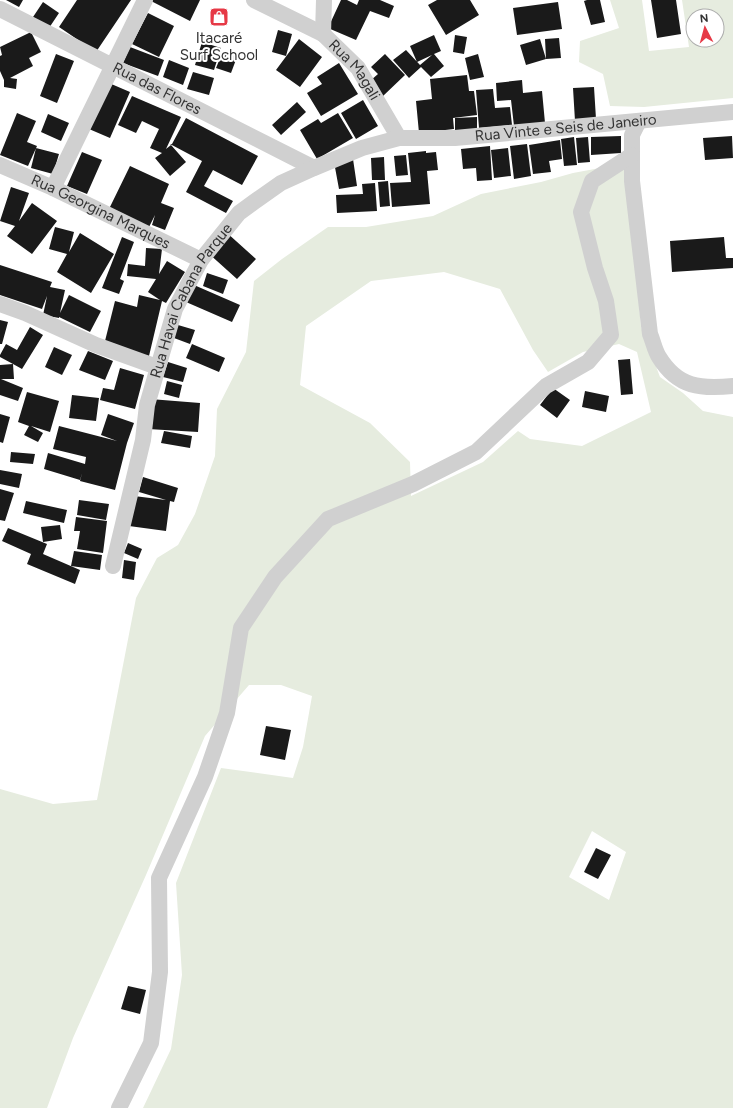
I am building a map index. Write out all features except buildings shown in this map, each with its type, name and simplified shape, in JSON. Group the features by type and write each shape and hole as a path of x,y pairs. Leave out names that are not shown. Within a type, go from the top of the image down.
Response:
{"street":[{"path":"53,188 145,0"},
{"path":"254,0 323,34"},
{"name":"Rua Magali","path":"324,0 323,34 358,68 399,138"},
{"name":"Rua das Flores","path":"0,9 314,168"},
{"name":"Rua Vinte e Seis de Janeiro","path":"399,138 455,138 733,112"},
{"path":"639,121 632,135 632,181 650,334 659,357 674,376 688,384 712,388 733,386"},
{"name":"Rua Havai Cabana Parque","path":"113,566 143,440 147,405 157,367 175,309 201,260 239,213 281,183 362,148 399,138"},
{"path":"118,1108 151,1043 160,972 159,878 205,777 227,713 241,628 275,577 328,519 413,484 476,452 546,386 588,362 611,335 606,301 595,268 581,212 592,181 632,155"},
{"name":"Rua Georgina Marques","path":"0,165 53,188 201,260"},
{"path":"0,304 25,313 96,345 157,367"}],"shaded area":[{"path":"610,0 642,0 649,51 685,47 725,48 725,8 685,8 685,20 682,0 733,0 733,98 644,107 610,106 603,74 579,62 580,41 619,28"},
{"path":"627,163 641,327 660,377 683,393 703,411 733,417 733,1108 143,1108 171,1049 182,975 176,883 221,768 293,778 303,747 312,696 281,685 249,685 205,736 146,875 73,1038 47,1108 0,1108 0,789 53,804 97,800 136,598 157,558 178,545 195,514 215,456 217,409 246,352 254,281 282,259 328,227 366,227 433,216 481,194 541,182 573,173","holes":["444,272 500,289 533,350 548,372 583,352 619,344 637,352 651,412 582,446 530,439 518,431 483,462 411,496 410,462 370,423 300,385 306,326 371,281","592,831 626,852 609,900 569,877"]}],"place":[{"name":"Itacaré Surf School","path":"219,17"}]}
